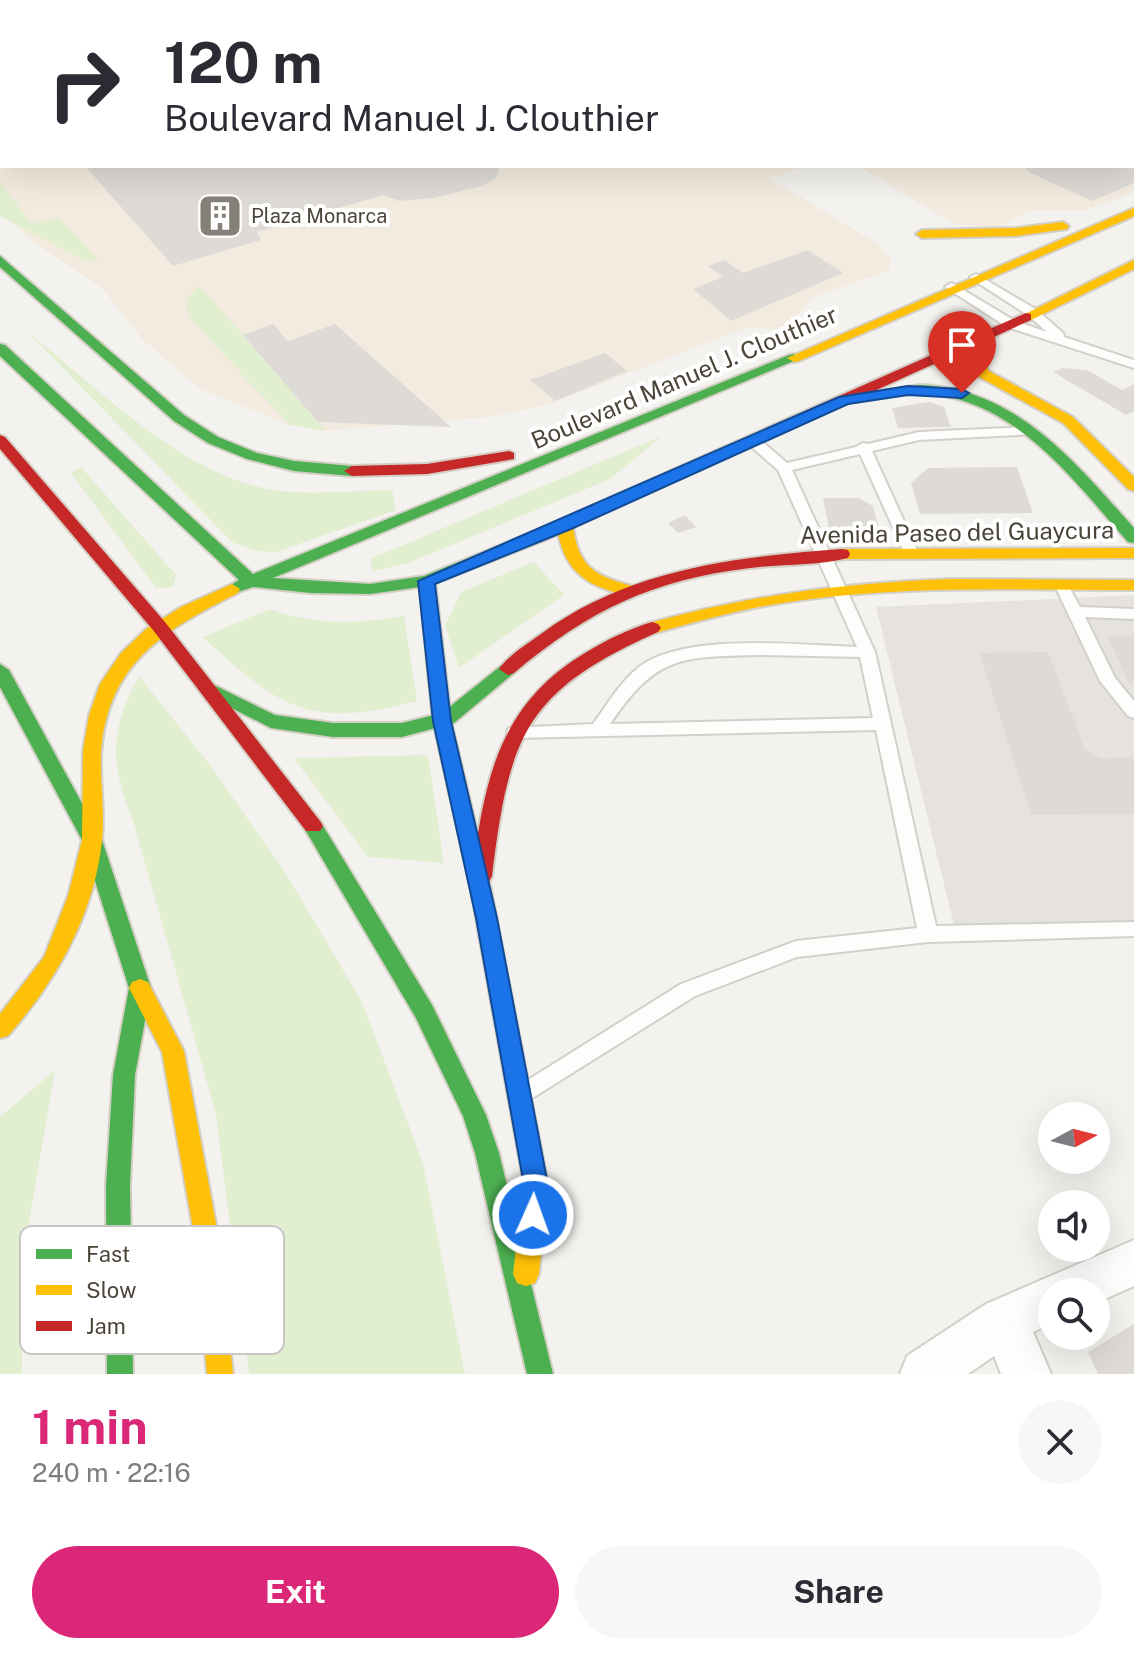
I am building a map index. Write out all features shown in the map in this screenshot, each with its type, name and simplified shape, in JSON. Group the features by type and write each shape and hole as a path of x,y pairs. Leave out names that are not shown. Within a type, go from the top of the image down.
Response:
{"main road":[{"path":"922,234 1016,232 1127,214"},
{"name":"Boulevard Manuel J. Clouthier","path":"92,840 88,766 93,721 127,654 159,626 250,581 622,432 951,287 1127,214"},
{"path":"0,260 179,418 206,439 243,455 324,469 410,471 467,466 622,432"},
{"path":"0,348 250,581 311,588 370,589 427,581 565,526 1131,268"},
{"path":"966,344 979,371 1066,418 1134,486"},
{"path":"845,400 933,390 962,393 1011,412 1033,431 1134,538"},
{"path":"996,405 1015,393"},
{"path":"0,440 159,626 301,806 424,1012 474,1115 487,1153 540,1374"},
{"path":"1092,444 1134,476"},
{"path":"565,526 564,548 571,564 607,586 627,590"},
{"name":"Avenida Paseo del Guaycura","path":"442,721 565,621 627,590 729,567 824,556 911,552 1134,553"},
{"path":"427,581 442,721 481,890 536,1185 522,1305"},
{"path":"481,890 492,783 513,732 536,697 612,645 652,626 757,599 840,588 1134,585"},
{"name":"Boulevard Manuel J. Clouthier","path":"0,670 92,840 140,988 124,1075 118,1226"},
{"path":"212,691 243,711 269,721 316,728 385,729 442,721"},
{"path":"0,1029 27,1001 73,925 92,840"},
{"path":"140,988 173,1051 204,1226"},
{"name":"Boulevard Manuel J. Clouthier","path":"120,1354 120,1374"},
{"path":"218,1354 220,1374"}],"street":[{"path":"1100,1278 1134,1263"},
{"path":"925,1374 1003,1321 1038,1305"},
{"path":"1003,1321 1026,1374"}],"lane":[{"path":"976,277 1033,313 1063,339"},
{"path":"951,287 1011,324 1134,364"},
{"path":"784,468 919,436 1033,431"},
{"path":"753,441 784,468 867,652 928,934"},
{"path":"863,447 911,552"},
{"path":"1062,586 1108,681 1134,712"},
{"path":"1075,612 1134,614"},
{"path":"599,728 637,677 657,664 718,653 867,652"},
{"path":"513,732 882,724"},
{"path":"474,1115 520,1095 688,990 796,949 928,934 1134,929"}],"shaded area":[{"name":"Plaza Monarca","path":"0,168 800,168 771,179 878,244 892,261 888,271 813,297 790,323 776,329 745,328 547,405 489,417 326,431 290,425 200,389 143,340 101,287 34,243 0,211"},
{"path":"861,168 1134,168 1134,192 1085,211 1034,210 996,228 954,224"},
{"path":"1134,595 1134,727 1054,599"},
{"path":"1054,599 1134,727 1134,938 957,937 876,607"}],"green space":[{"path":"0,182 32,224 59,217 99,261 84,260 0,216"},
{"path":"200,286 326,431 290,425 193,322 186,307 191,294"},
{"path":"27,331 149,431 217,472 253,485 289,492 392,490 396,510 276,552 256,551 232,542"},
{"path":"662,436 610,479 406,564 373,571 370,559"},
{"path":"81,467 176,575 173,587 156,588 71,473"},
{"path":"534,562 564,595 459,668 445,626 461,592"},
{"path":"270,609 303,618 336,622 404,616 417,701 349,713 323,712 299,706 276,696 254,681 203,637"},
{"path":"139,676 210,765 285,872 362,1002 423,1163 465,1374 249,1374 246,1354 284,1354 284,1226 230,1226 216,1114 120,782 116,747 129,696"},
{"path":"428,755 444,863 368,857 294,758"},
{"path":"55,1070 28,1226 20,1226 22,1374 0,1374 0,1117"}],"building":[{"name":"Plaza Monarca","path":"87,168 499,170 496,178 482,186 434,198 400,201 383,195 257,232 261,240 173,266"},
{"path":"1134,168 1134,183 1092,201 1025,169"},
{"path":"808,250 843,273 731,321 693,289 723,277 708,266 724,260 743,273"},
{"path":"273,324 288,341 335,324 451,427 318,422 243,335"},
{"path":"605,353 627,371 555,401 530,380"},
{"path":"1063,368 1087,370 1122,390 1134,384 1134,411 1126,415 1053,372"},
{"path":"930,402 944,407 951,427 898,428 892,408"},
{"path":"1017,467 1033,513 920,514 911,483 928,468"},
{"path":"823,498 859,498 873,506 881,536 831,538"},
{"path":"685,515 696,527 678,533 668,523"},
{"path":"1134,635 1134,683 1129,684 1108,636"},
{"path":"1048,652 1085,749 1101,758 1134,757 1134,814 1032,815 979,653"},
{"path":"1134,1324 1134,1374 1098,1374 1088,1352 1110,1350 1110,1339"}],"traffic: fast":[{"path":"0,260 179,418 213,440 252,456 294,466 352,471"},
{"path":"0,348 250,581 311,588 370,589 427,581 539,536"},
{"path":"232,589 794,358"},
{"path":"845,400 898,391 931,390 964,396 993,407 1045,443 1134,538"},
{"path":"212,691 271,721 333,730 402,730 448,718 508,669"},
{"path":"0,670 92,840 140,988 124,1075 118,1226"},
{"path":"313,826 424,1012 474,1115 487,1153 540,1374"},
{"path":"120,1354 120,1374"}],"traffic: slow":[{"path":"794,358 1134,212"},
{"path":"922,234 1016,232 1063,226"},
{"path":"1026,317 1134,264"},
{"path":"966,344 984,374 1068,420 1134,486"},
{"path":"565,526 570,552 582,570 602,582 627,590"},
{"path":"842,554 1134,553"},
{"path":"427,581 442,721 481,890 536,1185 526,1274"},
{"path":"652,628 712,611 772,599 832,592 951,585 1134,585"},
{"path":"92,840 92,750 98,715 109,684 127,658 153,634 187,611 232,589"},
{"path":"0,1029 38,984 62,942 79,896 92,840"},
{"path":"140,988 173,1051 204,1226"},
{"path":"218,1354 220,1374"}],"traffic: jam":[{"path":"539,536 1026,317"},
{"path":"0,440 159,626 313,826"},
{"path":"352,471 427,469 509,456"},
{"path":"508,669 581,615 621,594 714,568 842,554"},
{"path":"482,876 496,787 507,752 522,720 543,693 571,669 607,648 652,628"}],"place":[{"name":"Plaza Monarca","path":"220,216"}],"route":[{"path":"533,1215 536,1185 515,1059 442,721 427,581 565,526 845,400 908,390 962,393"}]}
